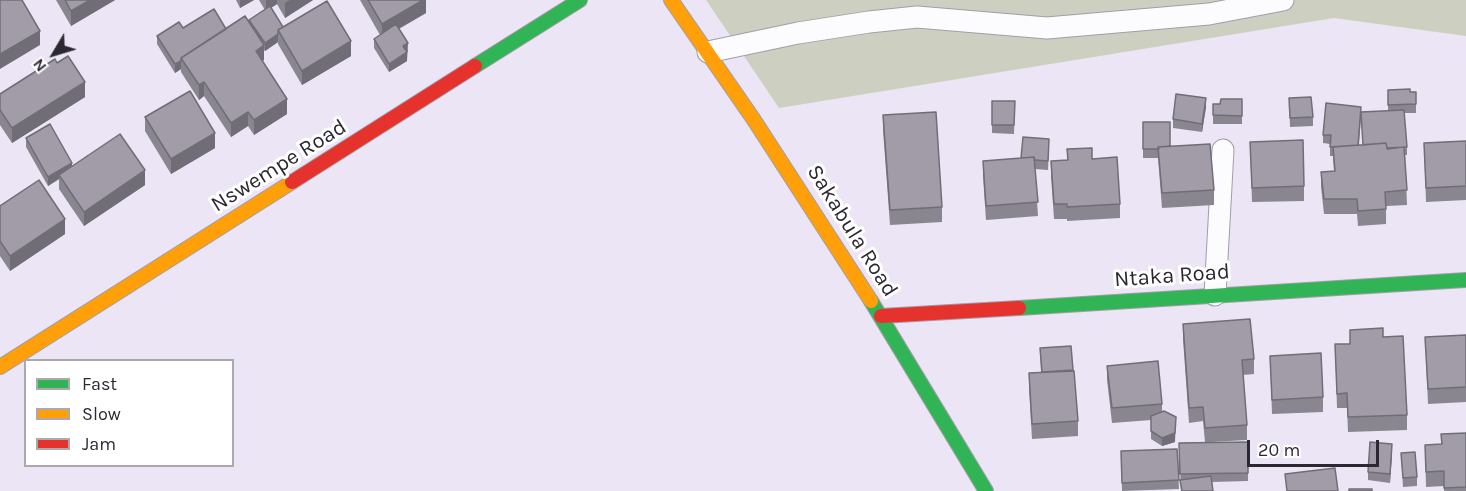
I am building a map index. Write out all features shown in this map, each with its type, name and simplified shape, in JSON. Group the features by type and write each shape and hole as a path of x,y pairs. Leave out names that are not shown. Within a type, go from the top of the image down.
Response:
{"street":[{"name":"Nswempe Road","path":"0,366 580,0"},
{"name":"Sakabula Road","path":"671,0 780,157 881,316 986,491"},
{"name":"Ntaka Road","path":"881,316 1466,280"}],"lane":[{"path":"708,52 798,33 917,17 1047,28 1209,14 1283,0"},
{"path":"1215,295 1223,150"}],"green space":[{"path":"706,0 1466,0 1466,36 1334,18 779,108"}],"building":[{"path":"0,0 22,0 40,31 0,54"},
{"path":"65,0 90,0 71,11"},
{"path":"368,0 423,0 382,24"},
{"path":"327,1 351,41 302,71 278,30"},
{"path":"270,6 283,27 278,30 278,34 265,43 249,20"},
{"path":"214,9 226,29 175,64 157,36 179,22 183,28"},
{"path":"245,16 264,45 256,51 287,99 254,120 248,112 231,123 204,82 199,85 181,58"},
{"path":"396,24 408,43 403,46 407,52 389,64 374,39"},
{"path":"68,56 85,82 12,128 0,110 0,94 55,59 57,63"},
{"path":"1410,89 1410,92 1416,92 1416,104 1388,105 1388,90"},
{"path":"190,91 215,133 171,159 145,117"},
{"path":"1176,94 1206,98 1202,124 1173,119"},
{"path":"1311,97 1313,117 1290,118 1289,98"},
{"path":"1221,99 1242,99 1242,116 1213,115 1213,104 1220,104"},
{"path":"992,101 1015,101 1014,125 992,125"},
{"path":"1326,103 1361,107 1358,145 1330,147 1331,135 1323,135"},
{"path":"1404,110 1407,147 1387,148 1386,143 1363,145 1361,112"},
{"path":"936,112 942,207 890,210 883,115"},
{"path":"1143,122 1170,122 1170,146 1143,149"},
{"path":"50,124 72,163 48,177 26,138"},
{"path":"120,134 145,170 84,212 59,175"},
{"path":"1023,137 1049,139 1048,161 1035,160 1034,157 1021,158"},
{"path":"1303,140 1304,186 1252,188 1250,142"},
{"path":"1466,141 1466,186 1426,188 1424,143"},
{"path":"1386,143 1387,149 1404,147 1407,190 1385,192 1386,209 1358,211 1357,199 1324,199 1321,172 1335,171 1333,147"},
{"path":"1210,144 1214,190 1162,193 1158,147"},
{"path":"1092,148 1092,159 1117,157 1120,204 1067,207 1067,204 1054,204 1051,161 1068,160 1067,149"},
{"path":"1034,157 1038,202 986,206 983,161"},
{"path":"39,180 65,219 10,256 0,241 0,206"},
{"path":"1250,319 1254,359 1242,360 1247,425 1205,428 1203,407 1189,408 1183,324"},
{"path":"1383,328 1383,337 1403,336 1407,415 1348,417 1347,393 1337,394 1335,344 1350,344 1350,330"},
{"path":"1466,335 1466,387 1428,389 1425,337"},
{"path":"1071,346 1073,370 1042,372 1040,348"},
{"path":"1321,353 1323,397 1272,400 1270,356"},
{"path":"1158,361 1162,404 1112,408 1107,366"},
{"path":"1074,371 1078,421 1032,424 1029,373"},
{"path":"1164,411 1176,417 1175,433 1162,438 1151,431 1151,416"},
{"path":"1466,433 1466,487 1444,488 1444,471 1426,472 1425,445 1442,444 1441,434"},
{"path":"1248,442 1248,473 1180,474 1179,443"},
{"path":"1370,442 1392,444 1390,474 1368,472"},
{"path":"1177,449 1179,480 1122,483 1121,451"},
{"path":"1415,452 1417,477 1403,478 1401,453"},
{"path":"1335,468 1338,491 1287,491 1285,474"},
{"path":"1211,476 1213,491 1182,491 1180,480"},
{"path":"1349,489 1372,489 1372,491 1349,491"}],"traffic: fast":[{"path":"475,66 580,0"},
{"path":"1019,308 1466,280"},
{"path":"871,301 986,491"}],"traffic: slow":[{"path":"671,0 754,120 871,301"},
{"path":"0,367 292,182"}],"traffic: jam":[{"path":"292,182 475,66"},
{"path":"881,316 1019,308"}]}
